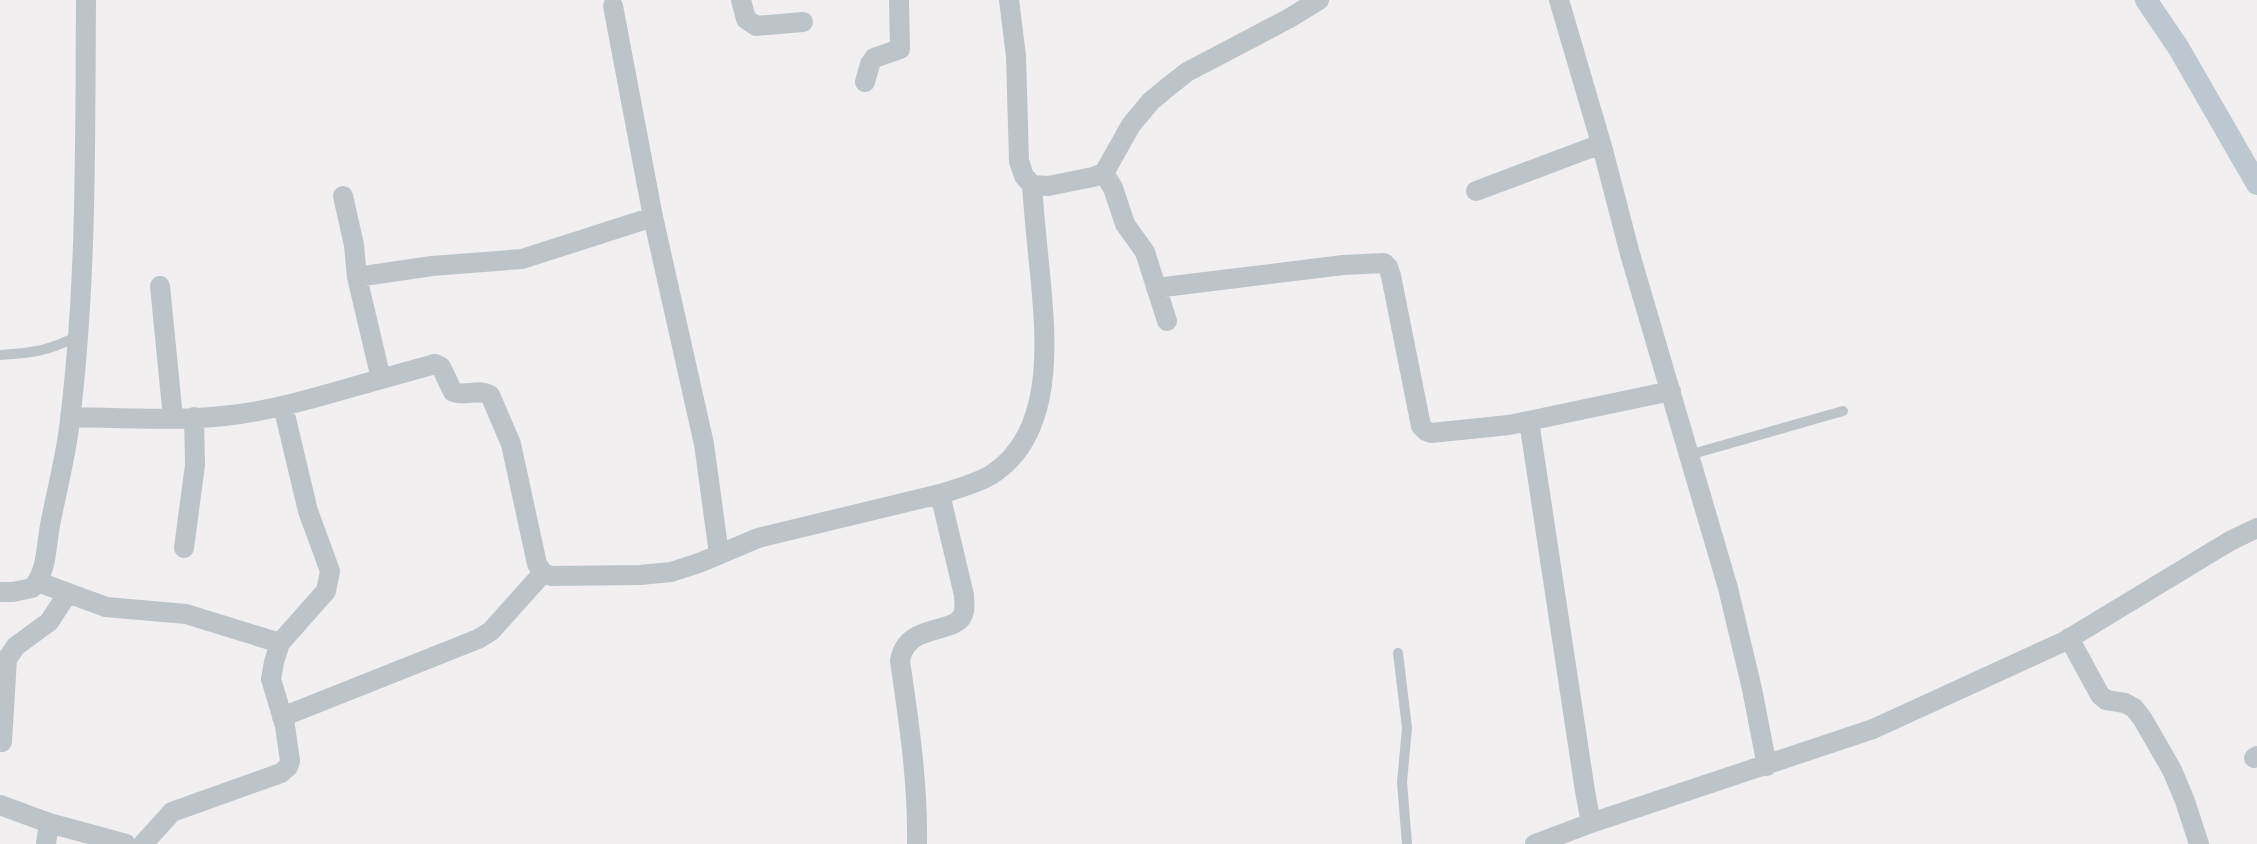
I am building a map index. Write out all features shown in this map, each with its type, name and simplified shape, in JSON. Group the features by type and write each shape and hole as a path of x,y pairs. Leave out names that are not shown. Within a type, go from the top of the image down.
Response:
{"street":[{"path":"0,592 13,592 32,588 38,582 43,572 46,545 70,417 78,336 84,209 86,0"},
{"path":"740,0 746,19 756,26 803,22"},
{"path":"865,82 870,64 874,58 900,49 898,0"},
{"path":"1009,0 1016,56 1019,161 1024,176 1040,186 1082,180 1104,173 1111,163 1131,124 1151,101 1168,87 1187,72 1288,19 1319,0"},
{"path":"1559,0 1601,144 1630,254 1728,588 1752,689 1767,766"},
{"path":"2146,0 2178,46 2257,184"},
{"path":"613,6 653,217 704,444 719,554"},
{"path":"1476,191 1601,144"},
{"path":"1104,173 1113,188 1125,224 1145,252 1167,320"},
{"path":"70,417 173,418 238,414 283,406 435,364 441,368 453,392 461,395 484,392 490,395 511,444 537,564 543,573 551,576 633,575 671,572 758,538 963,488 991,474 1010,458 1031,428 1038,405 1046,344 1040,186"},
{"path":"343,196 354,246 357,277 381,379"},
{"path":"357,277 432,266 522,259 653,217"},
{"path":"1156,288 1343,265 1376,262 1384,263 1388,267 1391,276 1420,418 1426,431 1431,433 1454,432 1529,421 1671,391"},
{"path":"160,286 173,418"},
{"path":"143,844 172,812 281,773 288,767 290,761 282,718 271,679 280,643 326,591 330,577 329,565 308,511 283,406"},
{"path":"184,548 195,465 194,417"},
{"path":"1529,421 1554,573 1591,823"},
{"path":"917,844 918,818 913,754 900,662 901,652 912,638 954,624 962,618 964,612 964,595 940,494"},
{"path":"1535,844 1591,823 1767,766 1873,729 2069,638 2230,541 2257,528"},
{"path":"282,718 478,639 491,631 543,573"},
{"path":"38,582 106,606 186,614 280,643"},
{"path":"2,742 7,659 16,646 49,622 68,593"},
{"path":"2069,638 2100,695 2106,700 2125,703 2134,708 2142,718 2172,770 2185,801 2199,844"},
{"path":"0,805 48,823 126,844"},
{"path":"46,844 48,823"}],"lane":[{"path":"0,355 36,353 52,349 78,336"},
{"path":"1689,455 1842,411"},
{"path":"1398,653 1407,728 1402,782 1406,844"}]}
